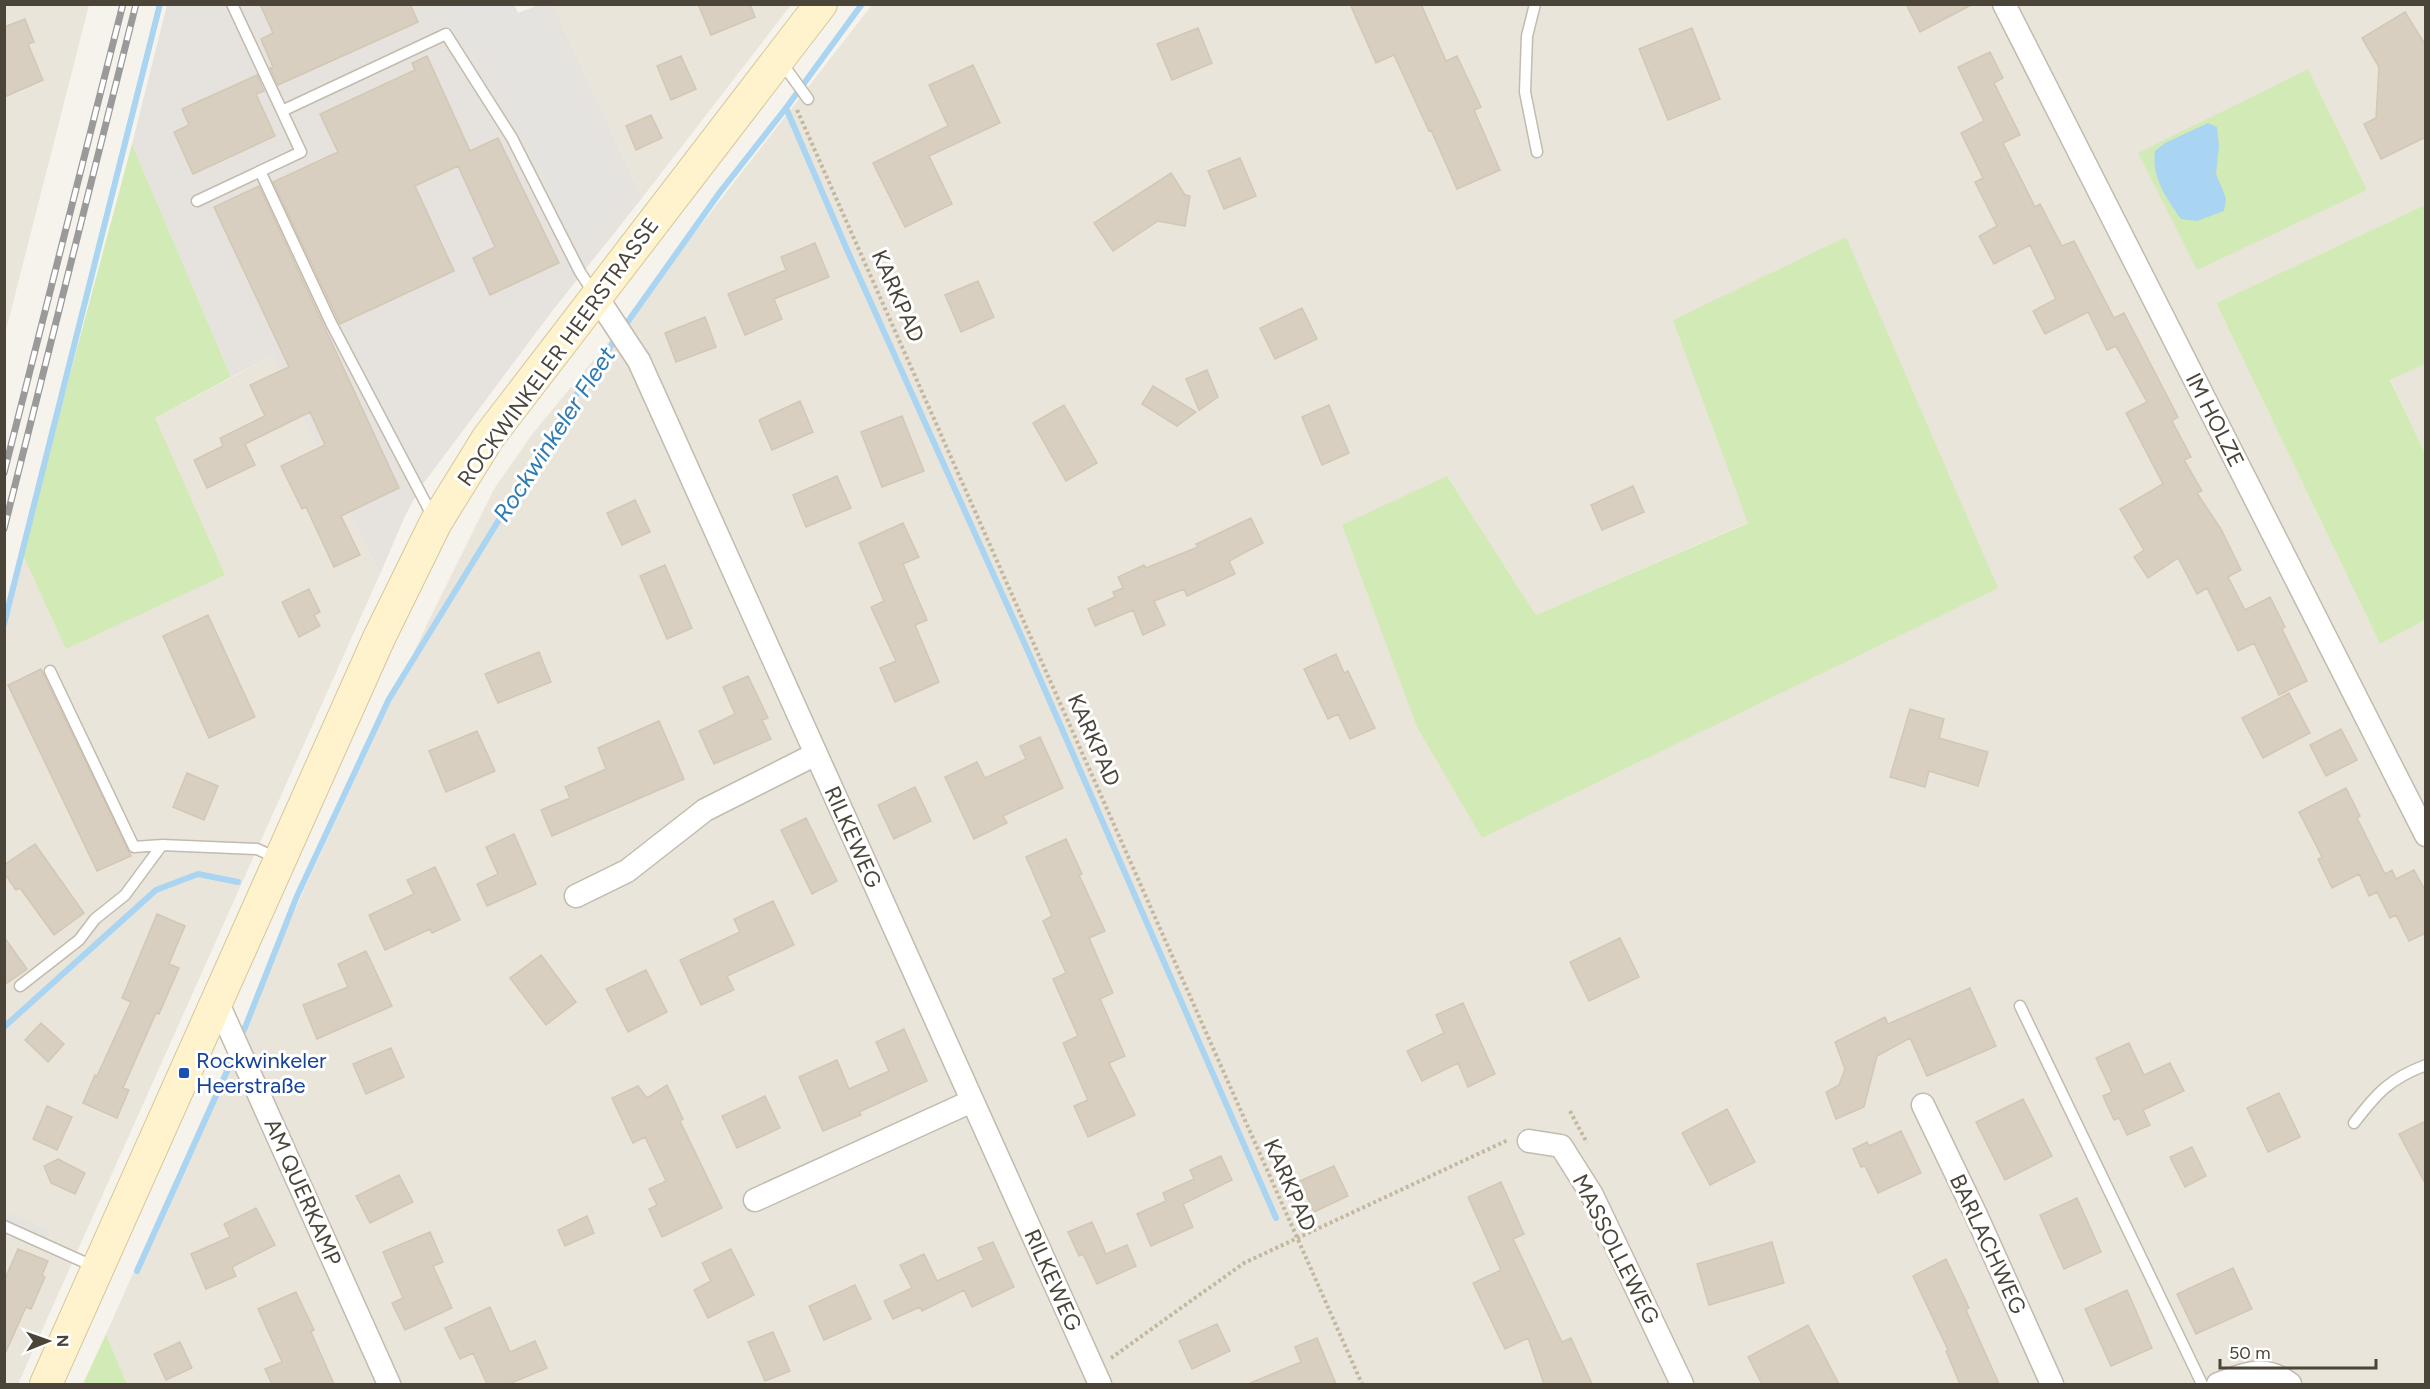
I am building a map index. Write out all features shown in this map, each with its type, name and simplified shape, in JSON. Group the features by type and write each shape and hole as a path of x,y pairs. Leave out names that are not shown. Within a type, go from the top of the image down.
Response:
{"main road":[{"name":"ROCKWINKELER HEERSTRASSE","path":"46,1384 379,638 436,522 489,438 603,306 778,59 821,4"}],"street":[{"name":"IM HOLZE","path":"2004,4 2426,835"},
{"name":"RILKEWEG","path":"603,306 639,361 1096,1377"},
{"path":"576,896 627,871 705,810 816,754"},
{"name":"AM QUERKAMP","path":"216,999 390,1384"},
{"path":"755,1200 972,1101"},
{"name":"BARLACHWEG","path":"1923,1105 1976,1215 2052,1384"},
{"name":"MASSOLLEWEG","path":"1529,1141 1561,1146 1592,1195 1682,1384"},
{"path":"2218,1384 2256,1371 2279,1376 2290,1384"}],"lane":[{"path":"197,201 301,152 232,4"},
{"path":"1535,4 1527,36 1525,92 1538,152"},
{"path":"282,111 446,34 512,138 579,272 603,306"},
{"path":"778,59 808,99"},
{"path":"260,171 330,323 436,522"},
{"path":"50,671 134,847 162,845 256,849 280,859"},
{"path":"20,986 79,940 95,919 125,895 162,845"},
{"path":"2020,1006 2202,1384"},
{"path":"2354,1123 2377,1093 2407,1072 2426,1065"},
{"path":"4,1226 98,1268"}],"path":[{"name":"KARKPAD","path":"797,109 1295,1238 1362,1384"},
{"path":"1096,1377 1244,1263 1514,1137 1529,1141"}],"shaded area":[{"path":"514,4 518,13 539,5 553,5 642,198 553,310 420,488 380,574 272,356 231,377 132,144 167,5"},
{"path":"5,5 89,5 5,334"},
{"path":"448,5 511,5 517,16 540,18 620,188 576,242 490,52 463,40"},
{"path":"553,5 791,5 642,198"},
{"path":"872,5 2425,5 2425,205 2216,303 2380,644 2425,620 2425,1384 127,1384 106,1334 308,881 427,624 494,489 533,433 630,316","holes":["1674,320 1998,588 1417,727 1447,476 1536,615 1749,522"]},
{"path":"272,356 380,574 18,1384 5,1384 5,619 22,553 66,648 155,418"},
{"path":"2425,364 2425,453 2390,379"},
{"path":"5,1211 50,1231 47,1238 5,1220"}],"green space":[{"path":"2308,69 2367,190 2197,270 2138,153"},
{"path":"132,144 231,377 155,418 225,575 66,649 22,553"},
{"path":"2425,205 2425,364 2390,380 2425,453 2425,620 2380,644 2216,303"},
{"path":"1846,237 1998,588 1482,838 1417,727 1342,525 1447,476 1536,615 1748,523 1673,320"},
{"path":"106,1334 127,1384 83,1384"}],"water":[{"path":"2208,123 2217,127 2219,146 2216,174 2226,198 2224,211 2197,221 2181,219 2158,179 2154,161 2155,151 2165,143"}],"building":[{"path":"260,4 410,4 418,22 278,85 261,39 273,33"},
{"path":"698,4 750,4 755,17 711,35"},
{"path":"1350,4 1421,4 1446,61 1457,56 1481,107 1474,110 1500,170 1457,189 1394,55 1376,63"},
{"path":"1906,4 1973,4 1920,32"},
{"path":"2405,12 2426,46 2426,137 2381,159 2364,124 2376,118 2379,67 2362,38"},
{"path":"25,19 34,42 28,44 43,80 4,97 4,27"},
{"path":"1198,28 1212,63 1172,80 1157,44"},
{"path":"1692,28 1720,99 1668,120 1639,49"},
{"path":"1990,52 2003,78 1994,83 2020,135 2003,143 2035,207 2040,204 2062,246 2074,241 2114,318 2124,313 2136,336 2178,417 2172,421 2191,457 2184,460 2202,491 2197,493 2221,529 2241,570 2228,577 2245,610 2270,597 2285,627 2282,629 2307,681 2279,695 2254,643 2238,651 2207,588 2197,594 2178,558 2148,578 2134,557 2144,550 2120,509 2163,484 2126,413 2147,402 2116,346 2107,350 2088,312 2045,334 2033,311 2056,299 2030,245 1994,264 1979,236 1997,226 1975,182 1983,178 1961,133 1984,121 1958,67"},
{"path":"427,56 470,151 498,138 559,263 490,295 473,258 495,247 458,166 415,186 454,271 340,324 273,182 338,152 320,114 415,70 412,63"},
{"path":"681,56 696,89 671,100 657,66"},
{"path":"973,65 1000,123 929,156 952,204 905,227 873,163 948,126 929,85"},
{"path":"257,75 264,91 256,94 275,136 193,174 174,132 189,125 182,109"},
{"path":"651,115 662,138 636,150 626,126"},
{"path":"1240,158 1256,196 1224,209 1208,171"},
{"path":"1171,173 1185,195 1190,196 1185,226 1158,221 1113,251 1094,223"},
{"path":"259,186 399,488 341,516 360,555 334,567 306,507 302,509 281,466 325,445 310,412 245,444 255,465 207,488 194,460 223,446 220,438 265,416 250,385 289,367 214,207"},
{"path":"815,243 829,277 774,299 782,319 745,335 728,294 786,270 781,257"},
{"path":"978,281 994,317 961,332 945,295"},
{"path":"1302,308 1317,339 1275,359 1260,328"},
{"path":"705,317 716,347 676,362 665,333"},
{"path":"1207,370 1218,397 1199,410 1186,379"},
{"path":"1153,386 1196,412 1177,426 1142,404"},
{"path":"800,401 813,432 772,450 759,420"},
{"path":"1064,405 1097,463 1066,481 1033,423"},
{"path":"1329,405 1349,453 1322,465 1302,417"},
{"path":"902,416 924,471 882,487 861,432"},
{"path":"837,476 851,508 806,527 793,495"},
{"path":"1633,486 1644,512 1602,530 1591,505"},
{"path":"635,500 650,532 622,545 607,513"},
{"path":"1251,518 1263,543 1229,561 1235,574 1187,596 1184,589 1154,601 1165,625 1143,635 1133,610 1095,626 1088,609 1115,597 1113,592 1123,588 1118,577 1144,565 1146,568 1198,547 1196,544"},
{"path":"903,523 919,557 903,564 927,620 915,625 939,682 895,702 880,668 896,661 871,607 884,601 859,543"},
{"path":"665,565 692,628 667,639 640,576"},
{"path":"309,589 320,612 314,615 320,626 299,637 282,602"},
{"path":"208,615 255,717 209,738 163,636"},
{"path":"539,652 551,682 498,703 485,674"},
{"path":"1336,654 1344,673 1348,671 1375,728 1350,739 1338,714 1328,719 1304,669"},
{"path":"41,669 131,856 97,871 8,685"},
{"path":"748,676 768,718 762,720 771,739 714,764 699,731 735,714 723,687"},
{"path":"2289,693 2310,733 2263,758 2242,718"},
{"path":"1910,709 1944,719 1939,738 1988,752 1978,786 1929,771 1925,787 1890,777"},
{"path":"659,721 684,779 552,836 541,810 570,798 565,787 606,769 598,748"},
{"path":"2341,729 2357,760 2326,776 2310,745"},
{"path":"477,731 495,771 446,792 429,751"},
{"path":"1040,737 1063,788 1003,816 1007,823 974,839 945,777 977,762 985,778 1026,759 1020,746"},
{"path":"187,773 218,786 204,820 173,807"},
{"path":"915,787 931,821 894,839 878,805"},
{"path":"2346,788 2360,816 2357,818 2385,874 2392,870 2396,879 2414,870 2426,892 2426,933 2409,941 2396,915 2390,918 2377,892 2369,896 2359,874 2332,888 2318,859 2322,857 2299,812"},
{"path":"806,818 837,881 812,894 781,830"},
{"path":"514,834 536,884 487,906 477,884 498,874 486,847"},
{"path":"1066,839 1082,874 1079,875 1105,931 1089,938 1113,993 1100,999 1125,1056 1109,1063 1135,1115 1088,1137 1074,1106 1088,1100 1063,1043 1078,1036 1053,979 1066,973 1043,921 1052,916 1026,857"},
{"path":"35,844 84,913 54,935 20,888 16,890 4,873 4,865"},
{"path":"435,867 460,920 432,933 430,929 385,950 369,915 414,894 407,880"},
{"path":"773,901 794,945 727,976 734,990 701,1005 680,960 740,932 734,919"},
{"path":"157,914 185,926 169,964 179,968 159,1014 156,1013 123,1088 129,1090 117,1118 83,1103 131,1002 122,998"},
{"path":"4,937 27,969 4,985"},
{"path":"1620,938 1639,977 1589,1001 1570,962"},
{"path":"366,951 392,1006 317,1039 303,1005 348,987 338,964"},
{"path":"541,955 576,1002 546,1025 510,978"},
{"path":"646,970 667,1012 628,1032 606,989"},
{"path":"1970,988 1996,1046 1927,1076 1910,1038 1877,1056 1864,1107 1836,1119 1826,1092 1839,1085 1845,1069 1835,1042 1885,1017 1888,1024"},
{"path":"1463,1003 1495,1074 1468,1087 1458,1063 1422,1081 1407,1051 1444,1033 1436,1015"},
{"path":"41,1023 64,1044 48,1062 25,1040"},
{"path":"904,1029 927,1081 859,1112 861,1115 823,1131 799,1077 837,1060 849,1089 889,1071 876,1042"},
{"path":"2129,1043 2144,1075 2170,1063 2184,1091 2143,1110 2150,1125 2127,1135 2119,1118 2114,1120 2103,1096 2112,1092 2096,1058"},
{"path":"391,1048 404,1077 366,1094 353,1064"},
{"path":"667,1085 683,1119 680,1121 722,1208 662,1237 649,1209 657,1205 649,1189 666,1181 645,1137 633,1143 612,1098 638,1086 647,1098"},
{"path":"2279,1093 2300,1137 2268,1152 2247,1108"},
{"path":"765,1096 780,1128 737,1148 722,1116"},
{"path":"2023,1099 2052,1156 2005,1180 1976,1122"},
{"path":"47,1106 72,1117 57,1150 33,1139"},
{"path":"1727,1109 1755,1162 1710,1185 1682,1133"},
{"path":"2426,1121 2426,1185 2399,1134"},
{"path":"1901,1131 1921,1173 1878,1193 1865,1166 1861,1167 1853,1149 1867,1142 1869,1146"},
{"path":"2192,1147 2206,1176 2185,1187 2170,1157"},
{"path":"1221,1156 1232,1180 1183,1204 1193,1227 1151,1246 1137,1214 1166,1201 1163,1193 1194,1179 1190,1170"},
{"path":"58,1159 85,1173 75,1194 51,1183 44,1166"},
{"path":"1334,1166 1348,1196 1314,1212 1300,1181"},
{"path":"399,1175 413,1202 370,1223 356,1196"},
{"path":"1501,1182 1524,1234 1513,1239 1562,1342 1571,1338 1592,1384 1544,1384 1528,1338 1505,1349 1473,1283 1501,1270 1468,1197"},
{"path":"2077,1198 2101,1252 2064,1269 2040,1215"},
{"path":"256,1208 275,1245 232,1267 236,1276 206,1289 191,1254 230,1237 224,1224"},
{"path":"587,1216 594,1233 565,1246 558,1230"},
{"path":"1092,1222 1106,1254 1127,1245 1136,1266 1097,1284 1083,1254 1079,1256 1068,1232"},
{"path":"430,1232 443,1262 433,1266 452,1308 405,1330 392,1303 403,1298 383,1252"},
{"path":"993,1242 1014,1287 972,1307 964,1290 922,1311 920,1307 893,1319 884,1301 912,1288 900,1265 924,1254 937,1281 984,1260 978,1248"},
{"path":"1772,1242 1784,1283 1709,1305 1697,1264"},
{"path":"18,1249 48,1261 42,1275 45,1277 31,1309 26,1307 4,1356 4,1281"},
{"path":"731,1249 754,1295 708,1318 694,1290 711,1281 702,1263"},
{"path":"1946,1259 1969,1308 1966,1310 1999,1384 1960,1384 1946,1351 1948,1350 1913,1276"},
{"path":"2233,1268 2252,1309 2196,1334 2177,1294"},
{"path":"855,1285 871,1319 824,1340 809,1306"},
{"path":"2127,1290 2152,1348 2111,1366 2085,1309"},
{"path":"296,1292 314,1330 311,1332 334,1384 272,1384 265,1369 282,1362 258,1309"},
{"path":"490,1307 510,1352 535,1341 547,1368 509,1384 487,1384 473,1353 460,1359 445,1328"},
{"path":"1217,1324 1230,1351 1192,1369 1179,1341"},
{"path":"1808,1325 1839,1384 1762,1384 1748,1357"},
{"path":"773,1332 790,1371 765,1381 748,1342"},
{"path":"1317,1338 1336,1384 1248,1384 1301,1362 1295,1347"},
{"path":"180,1342 192,1368 166,1380 154,1354"}],"waterway":[{"path":"4,624 160,4"},
{"name":"Rockwinkeler Fleet","path":"624,327 720,192 786,108 862,4"},
{"path":"786,108 848,252 1027,649 1276,1218"},
{"name":"Rockwinkeler Fleet","path":"244,1030 297,896 389,699 570,404 618,336"},
{"name":"Rockwinkeler Fleet","path":"4,1027 156,890 198,874 238,882"},
{"path":"137,1271 234,1056"}],"railway":[{"path":"4,473 123,4"},
{"path":"4,529 136,4"}],"place":[{"name":"Rockwinkeler Heerstraße","path":"184,1073"}]}
